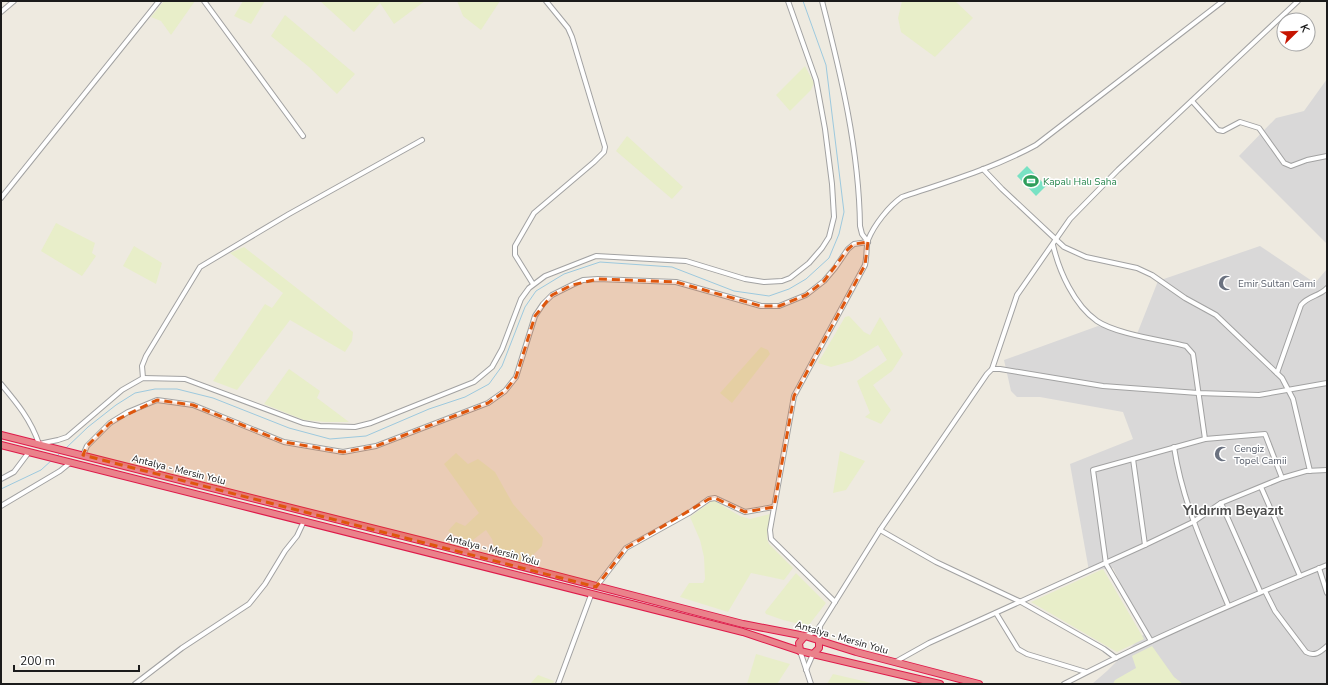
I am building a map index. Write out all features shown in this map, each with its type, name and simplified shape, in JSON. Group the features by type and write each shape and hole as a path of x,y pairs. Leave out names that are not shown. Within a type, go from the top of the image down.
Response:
{"highway":[{"name":"Antalya - Mersin Yolu","path":"1,435 73,452 743,624 805,636 856,652 979,684"},
{"name":"Antalya - Mersin Yolu","path":"1,445 590,595 743,632 800,651 940,684"},
{"path":"800,651 800,643 805,636"},
{"path":"813,654 819,648 819,640"}],"street":[{"path":"1,12 14,1"},
{"path":"1,198 159,1"},
{"path":"204,1 303,136"},
{"path":"533,284 515,255 515,246 534,213 594,162 604,152 605,147 572,37 568,28 546,1"},
{"path":"1,384 23,411 34,430 39,444 66,437 122,390 143,378 185,379 303,423 320,426 355,427 371,423 409,407 462,388 486,374 502,349 521,299 533,284 545,276 596,256 686,261 745,279 775,282 790,278 809,263 822,248 829,237 834,217 832,184 825,129 816,80 788,1"},
{"path":"822,1 841,72 858,170 860,226 862,234 868,242"},
{"path":"835,602 771,539 770,530 794,396 865,265 868,254 868,242 872,232 895,202 902,198 983,169 1018,155 1036,145 1223,1"},
{"path":"805,636 816,631 820,626 880,530 986,374 992,369 1017,296 1027,279 1057,240 1070,219 1118,170 1298,1"},
{"path":"1192,101 1218,130 1223,131 1240,122 1259,128 1284,163 1290,166 1306,160 1327,156"},
{"path":"143,378 142,366 146,356 200,267 289,214 422,140"},
{"path":"983,169 1013,200 1064,247 1076,253 1137,268 1152,275 1185,298 1216,316 1276,373 1289,390 1293,399 1310,471"},
{"path":"83,455 87,446 110,423 128,412 157,400 194,405 284,442 343,452 376,446 488,403 505,391 516,377 535,316 543,304 552,295 583,280 598,279 676,282 761,306 779,306 806,295 828,277 848,249 854,244 868,242"},
{"path":"1053,245 1056,258 1069,287 1081,304 1097,321 1117,330 1186,346 1190,350 1193,354 1206,439"},
{"path":"1276,373 1301,305 1305,300 1324,292 1327,288"},
{"path":"992,369 1000,369 1102,386 1198,393 1259,395 1327,383"},
{"path":"1152,641 1106,564 1093,470 1206,439 1265,434 1282,478"},
{"path":"1174,448 1179,478 1192,522 1228,605"},
{"path":"1,479 14,472 29,452"},
{"path":"1133,459 1146,545"},
{"path":"1,506 60,471 69,462"},
{"path":"895,662 929,643 1146,545 1192,522 1221,504 1282,478 1310,471 1327,470"},
{"path":"1261,487 1300,576"},
{"path":"596,587 626,548 689,513 709,499 715,498 745,512 774,507"},
{"path":"1221,504 1262,591 1275,611 1306,652 1310,655 1316,654 1327,646"},
{"path":"135,684 182,648 249,604 265,584 285,551 297,536 304,521"},
{"path":"880,530 936,562 1021,602 1116,658"},
{"path":"1064,684 1086,672 1228,605 1327,565"},
{"path":"1319,568 1327,593"},
{"path":"558,684 590,595"},
{"path":"996,612 1018,649 1027,654 1086,672"},
{"path":"819,640 820,626"},
{"path":"800,651 811,684"},
{"path":"806,671 813,654"}],"highlighted area":[{"path":"868,242 865,265 794,396 774,507 745,512 715,498 709,499 626,548 596,587 83,455 87,446 110,423 157,400 193,405 284,442 343,452 376,446 488,403 505,391 516,377 535,316 552,295 572,285 598,279 676,282 761,306 779,306 806,295 824,281 848,249 854,244"}],"shaded area":[{"path":"1327,79 1327,244 1239,156 1276,118 1304,111"},
{"path":"1260,246 1315,283 1327,269 1327,684 1092,684 1145,633 1113,568 1089,571 1070,464 1133,439 1123,412 1040,397 1017,397 1011,391 1004,360 1098,326 1137,334 1158,281"}],"green space":[{"path":"164,1 195,1 171,35 161,21 151,17"},
{"path":"243,1 265,1 251,24 234,16"},
{"path":"320,1 425,1 394,24 380,3 354,32"},
{"path":"457,1 500,1 481,30 463,16"},
{"path":"902,1 955,1 973,18 935,57 901,32 898,18"},
{"path":"285,15 355,74 337,94 309,67 271,36"},
{"path":"805,66 814,83 811,90 790,111 776,95"},
{"path":"627,136 683,187 672,199 616,151"},
{"name":"Kapalı Halı Saha","path":"1027,166 1046,186 1036,196 1017,176"},
{"path":"56,223 95,243 92,253 96,256 82,276 41,251"},
{"path":"134,246 162,263 156,284 123,266"},
{"path":"244,247 353,332 352,341 345,352 290,320 237,390 213,381 265,304 272,308 283,293 230,253"},
{"path":"849,316 864,332 870,335 880,317 903,354 892,371 873,385 891,410 881,424 865,417 870,413 857,381 887,360 878,345 852,361 831,367 818,363 845,317"},
{"path":"761,347 768,350 770,354 732,403 720,393"},
{"path":"289,369 320,391 317,398 349,422 304,420 264,404"},
{"path":"840,451 865,461 846,490 833,493"},
{"path":"456,453 468,464 478,459 495,472 513,504 543,538 542,546 528,560 523,562 496,556 492,539 486,530 469,543 448,531 456,522 465,526 479,513 444,464"},
{"path":"713,500 740,516 750,519 770,514 767,539 769,544 793,568 784,580 751,573 728,612 680,597 689,583 703,583 705,579 704,557 700,540 690,517"},
{"path":"1103,569 1144,639 1117,652 1031,602"},
{"path":"796,573 826,603 808,626 783,620 766,614 765,612"},
{"path":"1152,646 1174,677 1183,684 1113,684 1115,680 1136,668 1132,656"},
{"path":"756,654 790,664 777,684 747,684"},
{"path":"833,674 876,684 827,684"},
{"path":"538,675 554,681 553,684 530,684"}],"waterway":[{"path":"65,449 88,427 116,405 135,393 155,389 177,389 213,398 289,428 330,439 366,436 429,409 465,397 489,384 502,366 525,307 536,291 564,274 600,262 672,267 734,291 769,296 789,289 806,279 829,258 839,234 844,212 826,65 803,1"},
{"path":"56,457 61,452"},
{"path":"1,489 41,470 52,460"}],"place":[{"name":"Kapalı Halı Saha","path":"1031,181"},
{"name":"Emir Sultan Cami","path":"1226,283"},
{"name":"Cengiz Topel Camii","path":"1222,454"}],"district":[{"name":"Yıldırım Beyazıt","path":"1233,510"}]}
